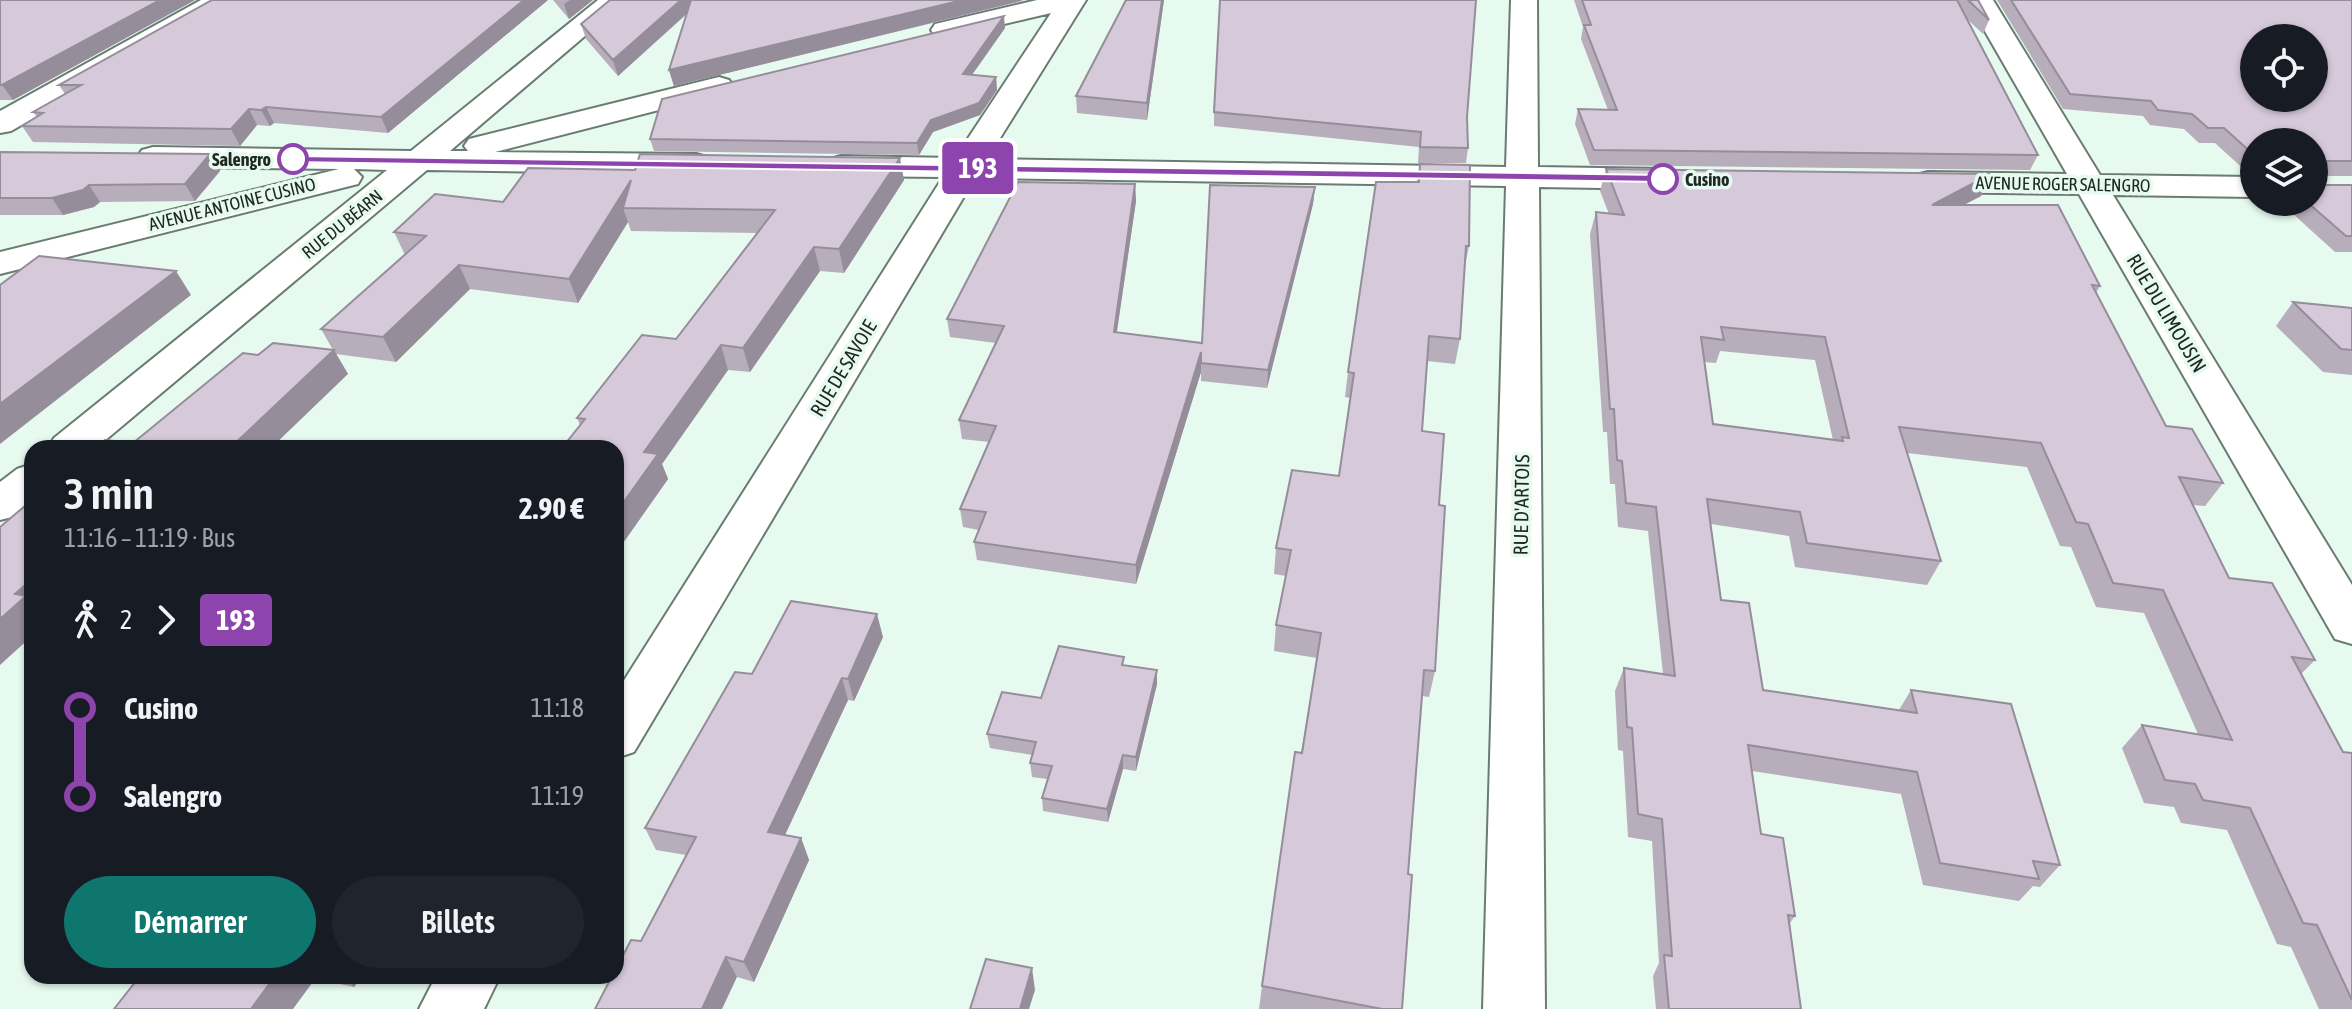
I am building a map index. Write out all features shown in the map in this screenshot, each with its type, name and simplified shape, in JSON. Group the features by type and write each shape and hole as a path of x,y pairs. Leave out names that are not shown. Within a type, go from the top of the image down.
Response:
{"street":[{"path":"0,124 220,0"},
{"name":"RUE DU BÉARN","path":"79,440 614,0"},
{"path":"921,37 1072,0"},
{"name":"RUE DE SAVOIE","path":"624,724 1072,0"},
{"name":"RUE D'ARTOIS","path":"1514,1009 1524,0"},
{"name":"RUE DU LIMOUSIN","path":"1980,0 2352,626"},
{"name":"AVENUE ANTOINE CUSINO","path":"0,263 750,78"},
{"path":"122,157 719,164"},
{"path":"811,166 1693,179"},
{"name":"AVENUE ROGER SALENGRO","path":"1899,182 2240,187"},
{"path":"0,505 24,486"},
{"path":"450,1009 465,984"}],"building":[{"path":"0,0 160,0 0,85"},
{"path":"212,0 524,0 381,117 266,107 249,109 231,129 22,126 43,113 33,112 81,85 59,85"},
{"path":"610,0 681,0 613,60 581,24"},
{"path":"691,0 963,0 669,70"},
{"path":"1126,0 1162,0 1147,103 1076,96"},
{"path":"1220,0 1476,0 1467,117 1468,148 1420,147 1421,132 1214,112"},
{"path":"1582,0 1957,0 2038,155 1594,150 1578,109 1617,110 1584,25 1591,25"},
{"path":"1968,0 1978,0 1989,20"},
{"path":"2011,0 2352,0 2352,161 2328,161 2328,128 2240,128 2240,142 2224,128 2208,128 2192,114 2158,110 2151,101 2070,94"},
{"path":"1004,16 963,74 996,77 979,103 931,120 917,143 650,139 662,99"},
{"path":"0,152 210,154 185,184 89,185 83,190 52,198 0,198"},
{"path":"640,154 900,158 839,249 814,247 743,348 721,345 644,452 658,454 624,502 624,440 568,440 585,419 577,418 642,335 676,339 775,210 623,208 631,180 569,279 459,265 383,337 321,329 426,236 394,232 435,194 503,202 528,168 635,170"},
{"path":"1420,164 1470,165 1469,246 1466,246 1460,339 1429,336 1422,431 1444,434 1439,505 1445,506 1435,671 1424,670 1408,874 1412,875 1402,1009 1382,1009 1262,986 1295,752 1302,753 1321,633 1276,625 1291,550 1276,548 1292,470 1339,476 1354,373 1348,372 1376,182 1419,182"},
{"path":"1606,169 1991,174 1932,205 2058,205 2100,286 2092,285 2166,426 2192,429 2223,483 2179,477 2229,578 2272,583 2315,660 2292,657 2343,752 2352,753 2352,1000 2317,925 2303,923 2250,808 2203,800 2195,784 2165,780 2142,725 2232,740 2163,590 2113,583 2088,524 2076,522 2041,443 1899,427 1941,561 1807,543 1800,512 1707,499 1721,600 1749,603 1763,690 1917,713 1911,690 2011,704 2060,865 2033,861 2039,879 1940,863 1917,772 1748,745 1761,834 1783,838 1795,916 1788,915 1801,1009 1669,1009 1664,955 1672,956 1662,819 1638,814 1632,728 1627,727 1624,668 1675,676 1656,507 1626,503 1622,461 1617,460 1614,409 1610,409 1596,212 1624,215","holes":["1721,327 1825,337 1849,438 1842,437 1843,441 1713,424 1701,337 1724,340"]},
{"path":"1018,182 1135,184 1114,332 1202,343 1210,185 1315,187 1268,370 1201,363 1201,352 1136,565 974,542 986,512 960,509 996,426 959,420 1004,326 947,319"},
{"path":"2328,185 2352,185 2352,236 2346,236 2323,216 2328,216"},
{"path":"39,256 176,271 0,404 0,285"},
{"path":"2293,302 2352,308 2352,350 2341,349"},
{"path":"273,343 334,350 238,440 137,440 243,353 258,355"},
{"path":"24,507 24,586 15,594 24,598 0,619 0,527"},
{"path":"791,601 877,614 848,679 842,678 768,832 801,838 744,962 726,957 702,1009 595,1009 608,984 624,984 624,954 631,940 641,941 696,837 645,828 735,672 752,674"},
{"path":"1059,646 1124,657 1122,665 1157,670 1136,757 1123,755 1107,809 1042,798 1052,766 1030,763 1036,742 987,734 1002,692 1041,698"},
{"path":"986,959 1032,968 1020,1009 970,1009"},
{"path":"134,984 269,984 251,1009 114,1009"}],"bus line":[{"name":"193","path":"293,159 1663,179"}],"place":[{"name":"Salengro","path":"293,159"},
{"name":"Cusino","path":"1663,179"}]}
